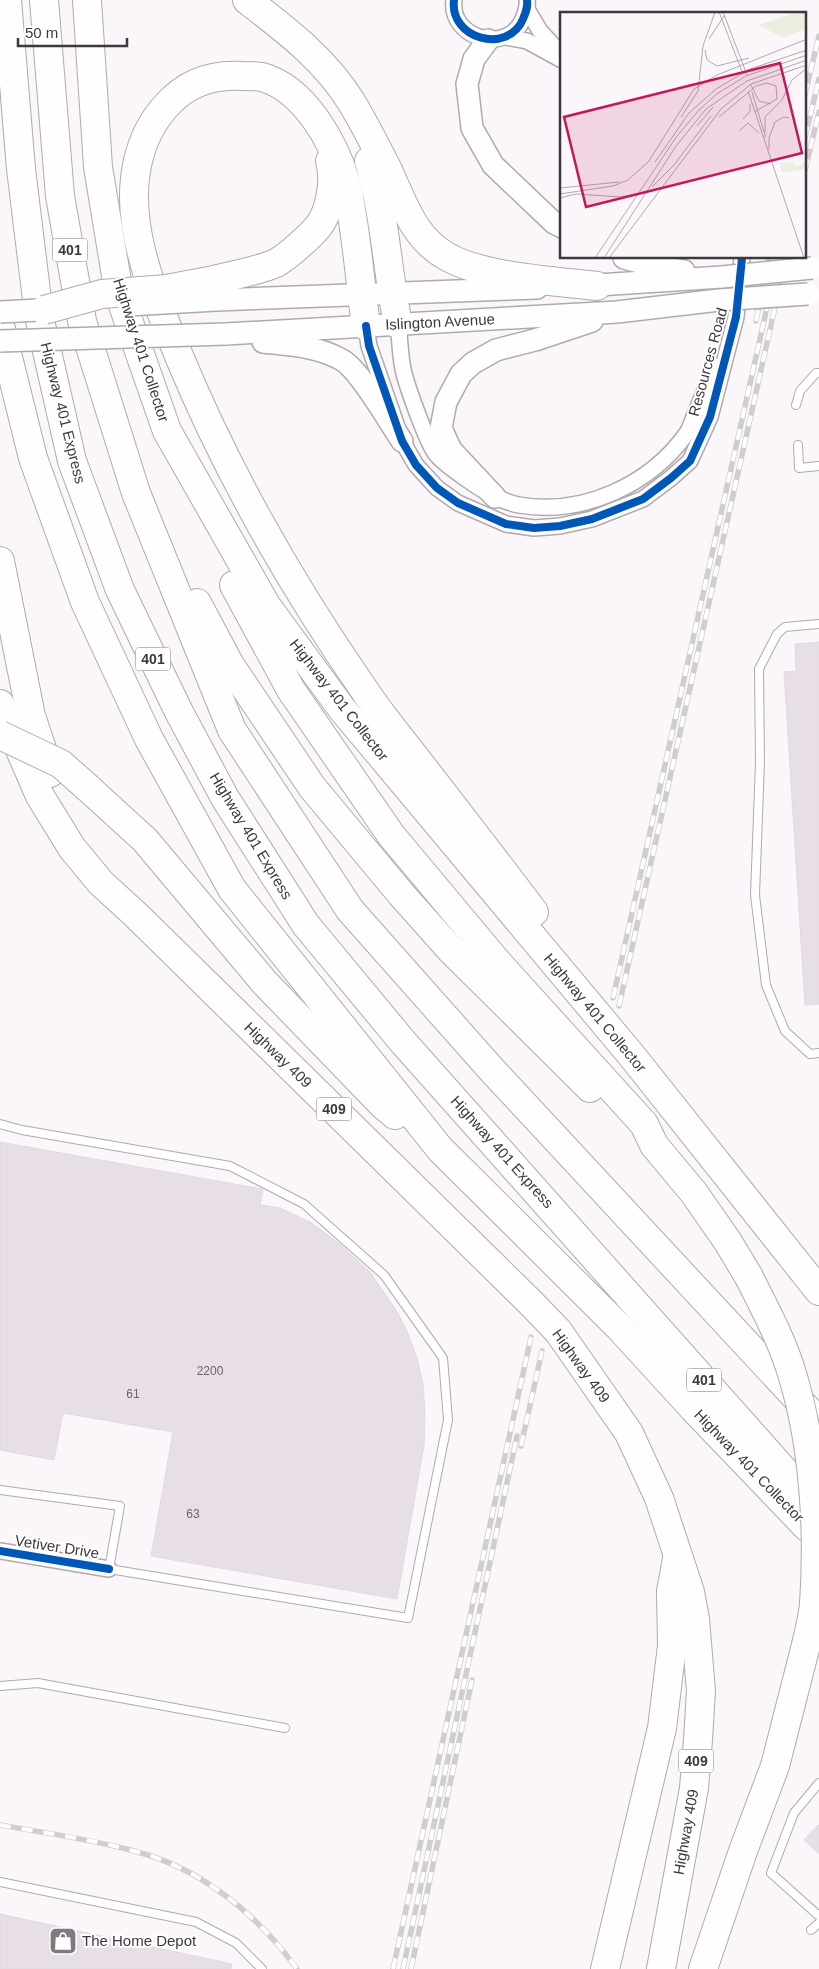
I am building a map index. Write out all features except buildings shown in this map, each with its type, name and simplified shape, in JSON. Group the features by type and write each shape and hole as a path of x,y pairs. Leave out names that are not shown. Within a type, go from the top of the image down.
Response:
{"highway":[{"name":"Highway 401 Express","path":"8,0 21,169 39,316 72,461 120,590 179,712 225,798 306,925 336,962 403,1042 819,1510"},
{"name":"401","path":"44,0 60,196 82,321 136,493 232,730 350,910 491,1069 819,1422"},
{"name":"Highway 401 Collector","path":"87,0 98,167 119,294 167,431 266,605 342,709 598,1016 819,1291"},
{"path":"247,0 320,61 351,102 386,167 414,226 437,251 461,263 484,270 597,286"},
{"path":"366,326 347,185 336,152 304,103 283,88 263,78 239,75 203,79 190,85 168,102 150,124 139,152 134,186 136,222 143,258 170,333 202,412 247,499 294,583 366,693 587,980 598,1016"},
{"path":"351,102 370,161 380,201 392,294 398,324"},
{"path":"44,310 102,294 166,289 212,291 277,262 302,243 322,222 330,197 332,167 322,128"},
{"name":"Highway 401 Collector","path":"0,325 33,458 85,602 149,739 232,889 440,1149 611,1319 807,1527 819,1535"},
{"path":"167,431 223,565 291,690 391,835 498,963 644,1124 654,1146"},
{"path":"136,493 230,665 312,786 401,894 450,949 636,1134 654,1146 694,1193 749,1277 772,1321 793,1377 805,1427 813,1488 816,1556 814,1604 806,1645 775,1766 742,1851 702,1969"},
{"path":"0,561 31,716 45,762 68,812 136,915"},
{"path":"0,704 40,796 72,848 101,883 136,915"},
{"path":"0,735 61,764 145,840 265,982 383,1106 440,1149"},
{"name":"Highway 409","path":"136,915 558,1331 629,1433 659,1498 690,1592 695,1619 700,1701 694,1788 661,1969"},
{"path":"605,1969 662,1728 672,1646 671,1591 678,1552"},
{"path":"712,1969 720,1918"}],"main road":[{"path":"497,38 474,59 466,84 472,128 493,165 554,223 560,226"},
{"path":"628,259 662,268 722,277"},
{"name":"Islington Avenue","path":"212,291 361,295 392,294 597,286 815,268"},
{"name":"Islington Avenue","path":"0,341 226,334 617,312 719,300 814,293"},
{"path":"0,312 44,310"},
{"path":"495,496 451,450 441,428 446,402 461,374 473,363 496,350 535,340 617,312"},
{"path":"226,334 253,341 312,347 343,360 356,372 402,441"}],"street":[{"path":"453,1 458,21 472,35 527,41 560,59"},
{"path":"497,38 520,26 527,4"},
{"path":"527,4 540,31 560,53"},
{"name":"Resources Road","path":"366,326 369,346 402,441 416,465 437,488 458,503 506,524 534,528 560,526 592,519 643,499 690,461 710,418 736,317 742,259"},
{"name":"Resources Road","path":"398,324 403,370 424,429 435,453 474,484 495,496 517,504 540,507 583,503 606,496 628,486 664,458 688,432 736,317"},
{"name":"Vetiver Drive","path":"0,1551 109,1569"}],"lane":[{"path":"796,405 800,391 816,373 819,373"},
{"path":"798,446 799,468 819,466"},
{"path":"819,624 785,627 777,634 759,669 760,762 755,895 766,985 785,1030 810,1054 819,1053"},
{"path":"0,1124 22,1130 230,1166 304,1204 384,1275 443,1358 448,1420 408,1618 109,1569 120,1506 0,1490"},
{"path":"0,1686 38,1683 285,1728"},
{"path":"819,1783 794,1814 771,1873 819,1916"},
{"path":"0,1882 196,1922 236,1943 262,1969"},
{"path":"811,1930 819,1923"}],"railway":[{"path":"806,90 819,36"},
{"path":"806,133 819,79"},
{"path":"806,166 819,112"},
{"path":"756,321 769,259"},
{"path":"613,998 778,259"},
{"path":"619,1006 786,259"},
{"path":"393,1969 531,1337"},
{"path":"521,1446 542,1351"},
{"path":"403,1969 517,1436"},
{"path":"411,1969 472,1680"},
{"path":"0,1825 67,1836 134,1851 182,1869 204,1881 246,1912 297,1969"}],"cycle path":[{"path":"454,0 455,13 461,24 470,33 481,38 493,39 505,37 516,30 525,14 527,0"},
{"path":"366,326 369,346 402,441 416,465 437,488 458,503 506,524 534,528 560,526 592,519 643,499 690,461 710,417 736,317 742,259"},
{"path":"0,1551 109,1569"}],"place":[{"name":"The Home Depot","path":"63,1941"}]}
